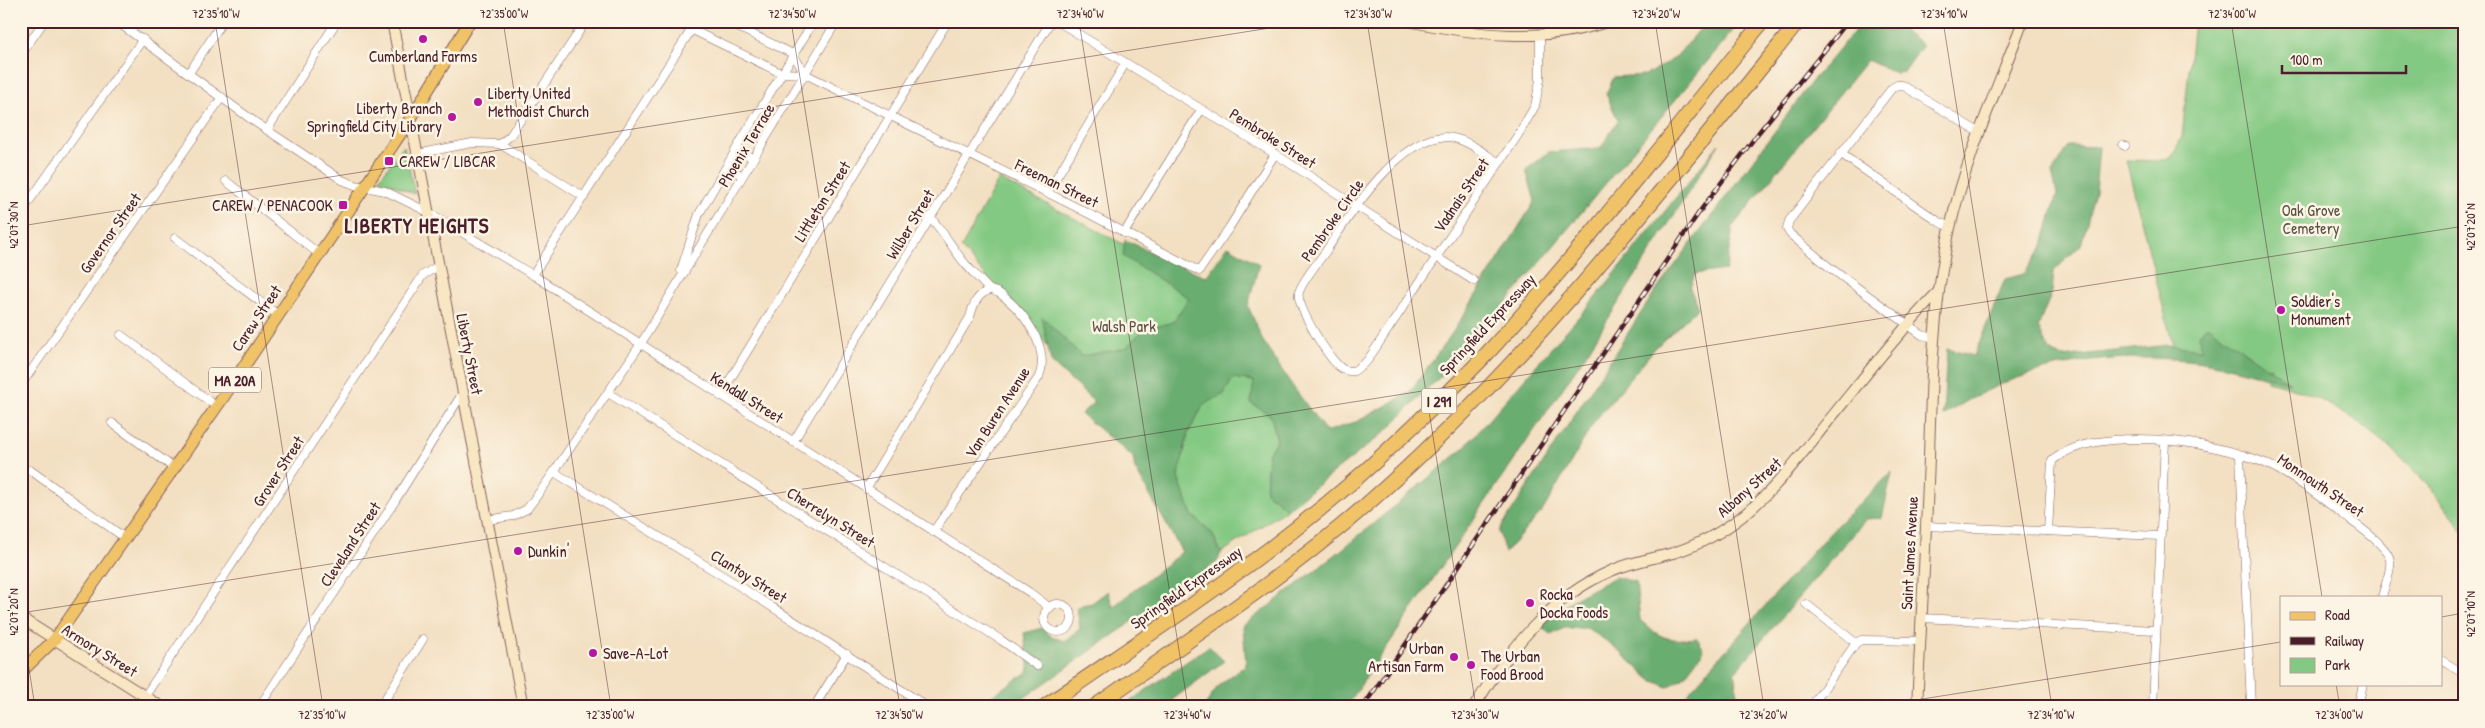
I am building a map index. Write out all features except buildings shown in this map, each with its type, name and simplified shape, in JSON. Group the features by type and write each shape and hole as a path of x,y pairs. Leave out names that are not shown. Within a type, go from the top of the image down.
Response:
{"highway":[{"name":"Springfield Expressway","path":"1044,707 1248,566 1326,504 1388,450 1505,333 1573,254 1763,21"},
{"name":"I 291","path":"1094,707 1315,548 1379,494 1450,428 1512,363 1612,252 1800,21"}],"main road":[{"name":"Liberty Street","path":"392,21 521,707"},
{"name":"Carew Street","path":"21,672 55,639 174,468 411,118 470,21"},
{"path":"1408,21 1489,33 1540,36 1569,32 1609,21"},
{"name":"Saint James Avenue","path":"1917,707 1930,400 1938,292 1950,227 1980,133 2023,21"},
{"name":"Albany Street","path":"1474,707 1494,674 1515,647 1549,610 1611,571 1692,546 1730,526 1754,506 1791,470 1909,324 1938,292"},
{"name":"Armory Street","path":"21,618 162,707"}],"street":[{"path":"21,54 44,21"},
{"name":"Kendall Street","path":"116,21 267,130 342,180 355,185 385,191 428,212 533,275 1029,592 1050,608"},
{"path":"189,73 223,21"},
{"path":"267,130 337,21"},
{"path":"500,144 510,136 586,21"},
{"path":"674,21 781,73 805,74"},
{"path":"533,275 697,21"},
{"path":"725,21 793,54 805,74"},
{"name":"Phoenix Terrace","path":"677,282 699,214 781,73 814,21"},
{"name":"Phoenix Terrace","path":"487,520 513,516 527,509 554,472 640,345 837,21"},
{"name":"Littleton Street","path":"720,396 948,21"},
{"name":"Wilber Street","path":"793,442 1051,21"},
{"name":"Pembroke Street","path":"1057,21 1124,64 1275,154 1474,281"},
{"name":"Vadnais Street","path":"1370,358 1535,106 1540,80 1540,36"},
{"path":"21,213 142,39"},
{"path":"1047,193 1124,64"},
{"name":"Freeman Street","path":"805,74 1047,193 1199,271 1275,154"},
{"path":"1934,338 1922,334 1829,267 1790,234 1787,229 1789,221 1840,154 1892,88 1897,85 1902,85 1980,133"},
{"name":"Governor Street","path":"21,385 222,98"},
{"path":"1124,233 1201,110"},
{"name":"Pembroke Circle","path":"1370,358 1363,366 1354,371 1346,371 1339,367 1301,308 1298,298 1307,280 1356,207 1382,174 1406,154 1434,138 1446,137 1463,140 1499,163"},
{"path":"417,154 472,143 500,144 584,197"},
{"path":"737,148 753,159"},
{"path":"1840,154 1939,222 1950,227"},
{"path":"727,166 742,176"},
{"path":"226,181 319,254"},
{"name":"Van Buren Avenue","path":"930,217 966,265 990,290 997,292 1004,298 1027,323 1040,346 1042,370 933,532"},
{"path":"175,238 278,315"},
{"name":"Grover Street","path":"145,696 423,275 438,266"},
{"path":"866,488 970,316 977,300 983,292 990,290"},
{"path":"121,335 216,407"},
{"name":"Cherrelyn Street","path":"608,393 1001,640 1037,666"},
{"name":"Cleveland Street","path":"259,707 400,494 462,394"},
{"path":"112,423 174,468"},
{"name":"Monmouth Street","path":"2048,531 2052,461 2062,452 2090,444 2127,439 2202,444 2265,464 2298,482 2361,528 2385,550 2390,560 2382,596"},
{"path":"2153,707 2154,630 2165,441"},
{"path":"2240,455 2251,707"},
{"path":"30,470 125,538"},
{"name":"Clantoy Street","path":"554,472 847,654 918,703 928,707"},
{"path":"1925,526 2160,536"},
{"path":"1806,604 1856,643"},
{"path":"1921,618 2154,630"},
{"path":"380,707 423,639"},
{"path":"1811,707 1856,643 1861,640 1876,639 1920,641"},
{"path":"814,707 847,654"},
{"path":"2442,661 2464,674"},
{"path":"2358,707 2363,686"}],"green space":[{"path":"1707,21 1741,21 1466,351 1385,432 1287,509 1266,492 1268,454 1277,440 1271,416 1251,403 1254,381 1233,378 1224,394 1204,404 1188,433 1178,478 1192,515 1212,533 1221,553 1217,562 1011,707 975,707 1029,671 1024,633 1042,628 1051,636 1064,641 1080,629 1077,609 1082,605 1092,603 1108,591 1113,607 1182,552 1135,469 1133,457 1081,414 1094,402 1051,362 1042,317 1082,356 1126,348 1143,330 1173,322 1189,298 1123,256 1125,240 1206,277 1228,246 1259,264 1248,306 1263,341 1326,432 1358,421 1409,393 1453,332 1535,201 1526,170 1549,152 1601,148 1618,120 1606,94 1614,77 1646,75 1675,58"},
{"path":"1863,21 1891,21 1923,45 1904,72 1896,73 1867,60 1733,226 1726,270 1695,274 1690,288 1698,308 1656,347 1594,422 1543,510 1505,553 1499,531 1652,296 1813,80"},
{"name":"Oak Grove Cemetery","path":"2194,21 2464,21 2464,533 2447,508 2426,484 2379,439 2353,419 2325,402 2296,389 2267,381 2271,367 2174,350 2126,160 2156,161 2171,158 2182,137"},
{"path":"1719,144 1584,357 1346,707 1204,707 1219,685 1246,665 1243,626 1339,552 1462,450 1596,297"},
{"path":"404,146 415,194 379,179"},
{"path":"2069,146 2099,147 2095,192 2081,245 2054,271 2052,292 2038,327 2049,351 2062,357 2168,345 2202,349 2199,335 2207,325 2290,383 2226,366 2186,360 2122,358 2090,361 2059,366 2029,374 1971,399 1943,416 1947,349 1974,356 2005,279 2024,274 2042,249 2057,194 2052,173"},
{"name":"Walsh Park","path":"999,179 1243,307 1118,426 961,248"},
{"path":"1233,378 1254,381 1271,416 1277,441 1268,454 1266,492 1287,509 1221,553 1212,533 1192,515 1178,478 1188,433 1204,404 1224,394"},
{"path":"1892,472 1882,518 1866,519 1734,673 1738,695 1726,707 1676,707 1831,531"},
{"path":"1615,577 1636,582 1640,620 1654,632 1672,639 1697,638 1704,650 1684,677 1668,687 1651,680 1611,644 1587,628 1564,628 1551,635 1540,625 1576,598"},
{"path":"1209,646 1224,661 1172,700 1180,707 1122,707"}],"railway":[{"path":"1363,707 1700,211 1759,132 1848,21"}],"place":[{"name":"Cumberland Farms","path":"423,39"},
{"name":"Liberty United Methodist Church","path":"478,102"},
{"name":"Liberty Branch Springfield City Library","path":"452,117"},
{"name":"CAREW / LIBCAR","path":"389,161"},
{"name":"CAREW / PENACOOK","path":"343,205"},
{"name":"Soldier's Monument","path":"2281,310"},
{"name":"Dunkin'","path":"518,551"},
{"name":"Rocka Docka Foods","path":"1530,603"},
{"name":"Save-A-Lot","path":"593,653"},
{"name":"Urban Artisan Farm","path":"1454,657"},
{"name":"The Urban Food Brood","path":"1471,665"}],"district":[{"name":"LIBERTY HEIGHTS","path":"417,225"}]}
